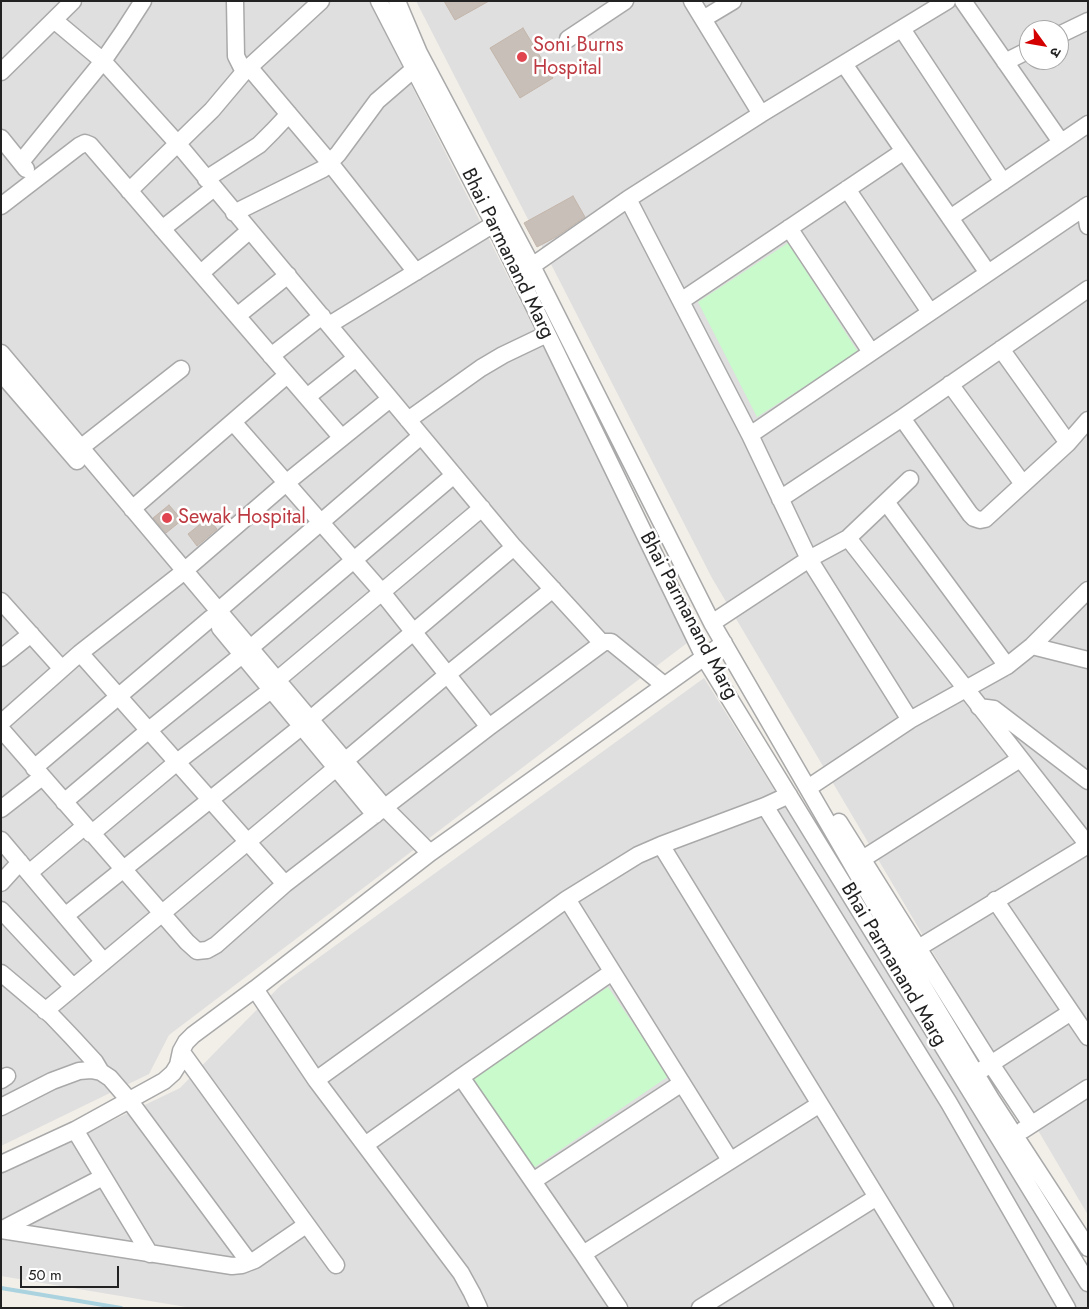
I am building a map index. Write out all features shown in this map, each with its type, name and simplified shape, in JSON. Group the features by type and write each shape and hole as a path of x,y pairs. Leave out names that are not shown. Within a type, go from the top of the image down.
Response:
{"street":[{"path":"1,72 73,1"},
{"path":"21,162 103,60 143,1"},
{"path":"235,1 236,56 289,114 330,163 416,272"},
{"path":"129,191 212,110 247,69 322,1"},
{"name":"Bhai Parmanand Marg","path":"379,1 494,224 524,269 547,334 704,656 1088,1283"},
{"name":"Bhai Parmanand Marg","path":"396,1 419,53 524,269 712,623 912,952 976,1074 1088,1248"},
{"path":"568,38 625,1"},
{"path":"692,1 761,114"},
{"path":"703,19 733,1"},
{"path":"524,269 628,199 761,114 947,1"},
{"path":"963,1 1061,142"},
{"path":"54,20 103,60 178,144 514,547 602,643"},
{"path":"1069,30 1088,21"},
{"path":"902,28 1003,182"},
{"path":"1005,62 1019,55"},
{"path":"844,64 988,273"},
{"path":"234,213 314,175 330,163 373,105 414,70"},
{"path":"162,229 210,183 258,145 289,114"},
{"path":"950,218 1088,124"},
{"path":"1,138 33,180"},
{"path":"1,206 84,143 94,148 342,438"},
{"path":"681,301 904,151"},
{"path":"847,189 930,312"},
{"path":"628,199 750,435 809,559 910,720"},
{"path":"750,435 1086,206 1088,226"},
{"path":"271,356 326,321 416,272 494,224"},
{"path":"789,228 871,352"},
{"path":"201,273 249,231"},
{"path":"237,316 288,276"},
{"path":"780,498 902,418 1088,289"},
{"path":"408,420 481,368 547,334"},
{"path":"1001,349 1068,443"},
{"path":"1,353 76,451"},
{"path":"307,398 356,358"},
{"path":"76,451 181,369"},
{"path":"1,373 76,451 109,489 380,811 430,852"},
{"path":"132,509 287,375"},
{"path":"950,384 1023,484"},
{"path":"1,723 80,653 390,399"},
{"path":"902,418 974,518 980,520 985,518 1068,443 1088,420"},
{"path":"233,422 381,591 489,727"},
{"path":"1,809 118,696 421,436"},
{"path":"64,802 149,730 246,652 454,475"},
{"path":"712,623 809,559 848,538 910,479"},
{"path":"109,489 132,509 180,573"},
{"path":"886,502 1007,666"},
{"path":"1,883 24,867 88,830 177,762 274,685 381,591 482,508"},
{"path":"848,538 1088,845 912,952 1031,1124"},
{"path":"66,916 306,723 514,547"},
{"path":"45,1011 448,674 553,589"},
{"path":"812,785 910,720 1007,666 1032,646 1088,590"},
{"path":"1,601 62,669"},
{"path":"1,658 30,634"},
{"path":"1,729 161,915 198,951 207,950 216,945 285,884 489,727 602,643 611,642 664,685"},
{"path":"1,1164 75,1130 164,1081 173,1074 178,1065 181,1051 186,1042 194,1035 256,989 430,852 724,642"},
{"path":"1032,646 1088,660"},
{"path":"80,653 285,884"},
{"path":"979,707 994,709 1088,781"},
{"path":"857,863 1020,759"},
{"path":"316,1080 567,899 638,855 661,844 765,806 789,795"},
{"path":"765,806 949,1103 1067,1308"},
{"path":"1,840 104,962"},
{"path":"661,844 946,1308"},
{"path":"567,899 730,1160"},
{"path":"995,900 1088,1037"},
{"path":"1,910 73,988"},
{"path":"365,1145 612,972"},
{"path":"1,973 45,1011 87,1052 101,1072"},
{"path":"256,989 316,1080 461,1273 479,1308"},
{"path":"976,1074 1071,1012"},
{"path":"181,1051 336,1265"},
{"path":"1,1107 66,1075 79,1071 91,1070 101,1072 110,1078 129,1100 249,1262"},
{"path":"461,1077 619,1308"},
{"path":"533,1181 682,1083"},
{"path":"1015,1136 1088,1088"},
{"path":"583,1254 820,1104"},
{"path":"75,1130 150,1254"},
{"path":"1,1230 103,1177"},
{"path":"700,1308 877,1197"},
{"path":"1,1230 232,1266 256,1260 306,1225"}],"shaded area":[{"path":"1,1 369,1 691,640 169,1035 149,1074 1,1146"},
{"path":"416,1 1088,1 1088,1215 712,578"},
{"path":"704,678 1088,1289 1088,1308 192,1308 1,1276 1,1174 180,1088 281,985"}],"green space":[{"path":"788,243 858,352 757,417 698,302"},
{"path":"608,987 669,1076 532,1169 471,1080"}],"building":[{"path":"444,1 489,1 455,20"},
{"path":"523,28 553,78 520,98 490,48"},
{"path":"573,196 585,217 556,237 537,247 524,223"},
{"path":"169,505 182,520 166,533 153,518"},
{"path":"208,518 217,529 197,546 188,534"}],"waterway":[{"path":"1,1288 121,1308"}],"place":[{"name":"Soni Burns Hospital","path":"522,57"},
{"name":"Sewak Hospital","path":"167,518"}]}
